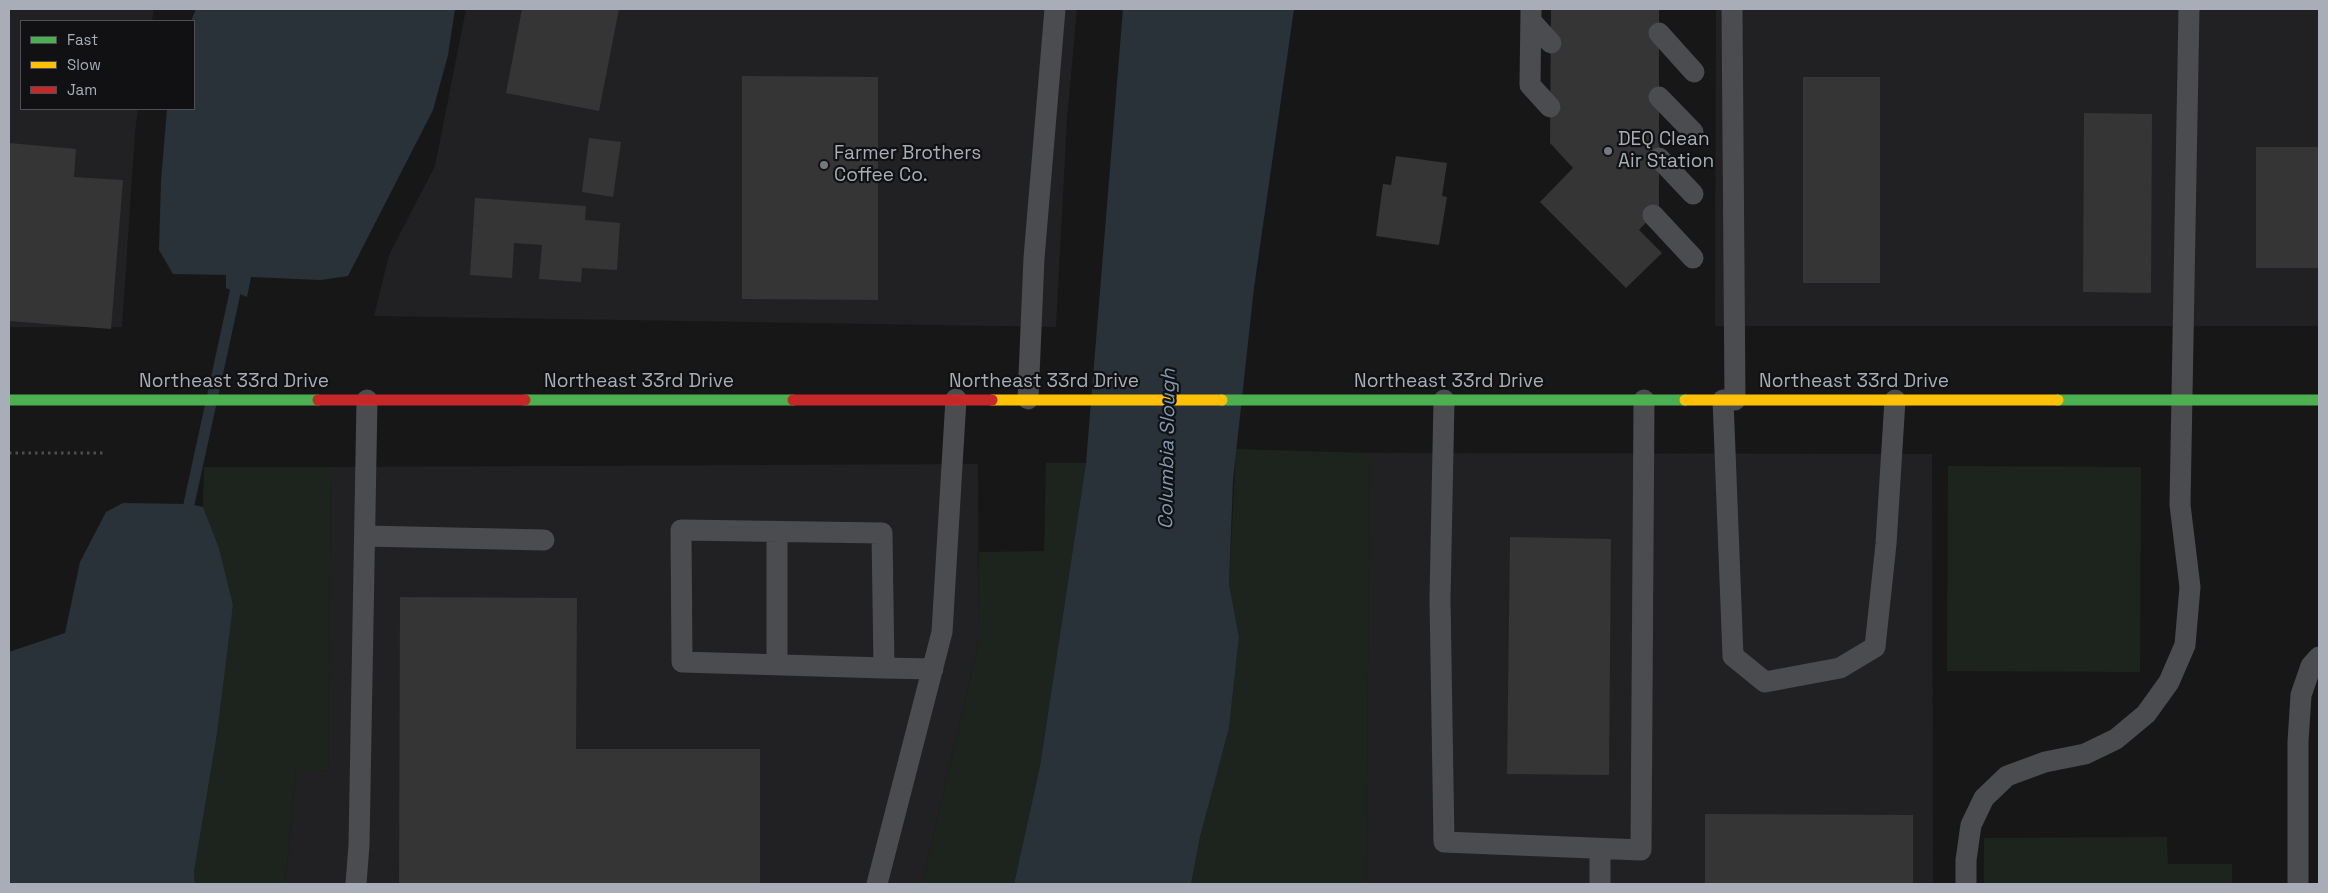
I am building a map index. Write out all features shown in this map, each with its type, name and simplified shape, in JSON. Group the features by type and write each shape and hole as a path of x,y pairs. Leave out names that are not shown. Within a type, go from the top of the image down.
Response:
{"main road":[{"name":"Northeast 33rd Drive","path":"9,400 2319,400"}],"lane":[{"path":"1028,399 1034,258 1055,9"},
{"path":"1732,9 1729,400 1733,656 1765,682 1840,668 1875,647 1886,544 1895,400"},
{"path":"1966,884 1966,860 1971,825 1984,798 2007,776 2045,762 2085,754 2116,739 2146,714 2169,682 2186,644 2190,587 2180,505 2189,9"},
{"path":"1531,15 1551,43"},
{"path":"1531,15 1530,85 1550,106"},
{"path":"1658,33 1694,72"},
{"path":"1659,97 1693,132"},
{"path":"1659,158 1693,194"},
{"path":"1653,216 1693,258"},
{"path":"877,884 942,632 956,399"},
{"path":"356,884 359,845 367,400"},
{"path":"1444,400 1440,599 1444,842 1641,850 1644,400"},
{"path":"884,668 882,532 681,530 682,662 884,668 933,669"},
{"path":"777,532 777,665"},
{"path":"365,536 544,540"},
{"path":"2298,884 2298,742 2301,695 2311,666 2319,657"},
{"path":"1600,849 1600,884"}],"path":[{"path":"9,453 105,453"}],"shaded area":[{"path":"9,9 154,9 152,20 20,20 20,110 138,110 122,327 9,327"},
{"path":"466,9 1077,9 1067,119 1056,327 374,316 389,255 435,166"},
{"path":"1716,9 2319,9 2319,326 1715,326"},
{"path":"1236,449 1370,453 1366,884 1191,884 1200,837 1229,728 1239,637 1229,584"},
{"path":"1370,453 1932,454 1933,884 1366,884"},
{"path":"1046,463 1086,463 1040,766 1014,884 922,884 979,641 979,552 1044,551"},
{"path":"978,464 979,641 922,884 285,884 296,768 328,771 331,467"},
{"path":"1948,466 2141,467 2140,672 1947,671"},
{"path":"204,467 331,467 328,771 296,769 285,884 195,884 194,871 233,605 219,548 203,507"},
{"path":"2167,837 2168,864 2232,864 2232,884 1984,884 1984,838"}],"water":[{"path":"196,9 455,9 448,55 433,110 348,276 321,280 251,277 247,297 226,288 226,275 173,274 159,250 161,181 167,110 195,110 195,20 191,20"},
{"name":"Columbia Slough","path":"1123,9 1294,9 1254,288 1233,480 1229,584 1239,637 1229,728 1200,837 1191,884 1014,884 1040,766 1086,463"},
{"path":"123,503 189,504 203,507 219,548 233,605 217,733 194,871 195,884 9,884 9,652 65,633 80,562 106,512"}],"building":[{"path":"522,9 619,9 599,111 506,93"},
{"name":"DEQ Clean Air Station","path":"1551,9 1659,9 1659,209 1639,230 1662,253 1626,288 1540,202 1573,168 1550,143"},
{"path":"742,76 878,77 878,300 742,299"},
{"path":"1803,77 1880,77 1880,283 1803,283"},
{"path":"2084,113 2152,114 2151,293 2083,292"},
{"path":"589,138 621,142 613,197 582,192"},
{"path":"9,143 76,149 74,177 123,180 111,329 9,321"},
{"path":"2256,147 2319,147 2319,268 2256,268"},
{"path":"1396,156 1447,163 1442,196 1447,197 1439,245 1376,236 1383,184 1391,185"},
{"path":"475,198 586,206 585,220 620,223 617,270 582,268 581,282 539,279 542,245 514,243 512,278 470,275"},
{"path":"1510,537 1611,539 1609,775 1507,774"},
{"path":"400,597 577,598 576,749 760,749 760,884 399,884"},
{"path":"1705,814 1913,815 1913,884 1705,884"}],"waterway":[{"path":"189,504 238,279"}],"traffic: fast":[{"path":"9,400 318,400"},
{"path":"525,400 793,400"},
{"path":"1222,400 1685,400"},
{"path":"2058,400 2319,400"}],"traffic: slow":[{"path":"992,400 1222,400"},
{"path":"1685,400 2058,400"}],"traffic: jam":[{"path":"318,400 525,400"},
{"path":"793,400 992,400"}],"place":[{"name":"DEQ Clean Air Station","path":"1608,151"},
{"name":"Farmer Brothers Coffee Co.","path":"824,165"}]}
